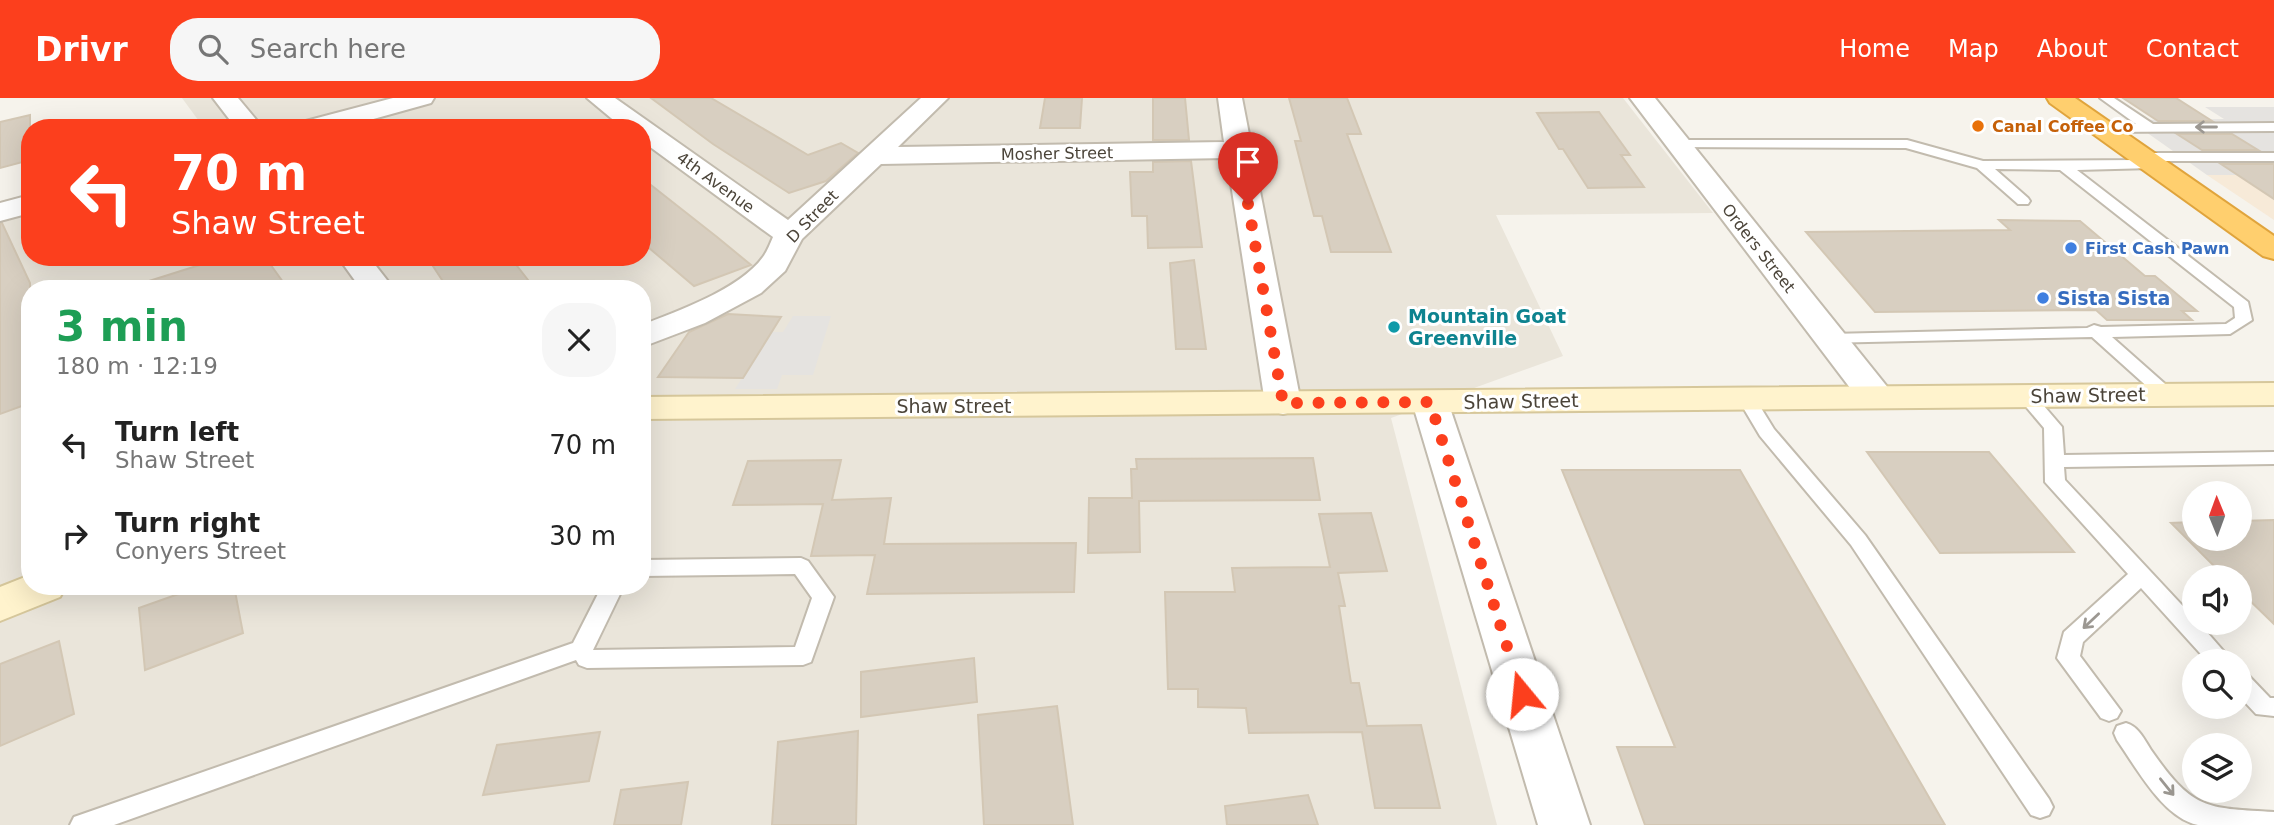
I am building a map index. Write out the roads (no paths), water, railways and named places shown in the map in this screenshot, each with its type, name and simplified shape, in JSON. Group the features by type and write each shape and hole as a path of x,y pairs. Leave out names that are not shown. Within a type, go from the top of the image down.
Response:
{"highway":[{"path":"2059,98 2274,250"}],"street":[{"path":"225,98 242,119"},
{"path":"344,119 422,98"},
{"name":"4th Avenue","path":"599,98 628,119"},
{"name":"D Street","path":"651,333 734,294 765,273 775,264 789,235 936,98"},
{"path":"1230,98 1283,403"},
{"name":"Orders Street","path":"1642,98 1876,397"},
{"name":"4th Avenue","path":"651,135 789,235"},
{"name":"Mosher Street","path":"875,156 1239,150"},
{"path":"0,212 21,206"},
{"path":"360,266 371,280"},
{"name":"Shaw Street","path":"651,408 2274,394"},
{"path":"1430,402 1564,825"},
{"path":"0,605 24,595"}],"lane":[{"path":"2106,98 2151,128"},
{"path":"2101,128 2274,127"},
{"path":"1678,144 1908,144 1982,165 2063,166 2274,157"},
{"path":"1982,165 2023,201"},
{"path":"1830,339 2094,330 2230,329 2244,320 2242,305 2063,166"},
{"path":"2094,330 2167,394"},
{"path":"2026,396 2053,427 2055,482 2210,649"},
{"path":"1747,399 1767,432 1858,540 2040,807"},
{"path":"2054,461 2274,458"},
{"path":"582,649 587,659 803,656 823,597 801,566 651,568"},
{"path":"2109,711 2068,658 2073,638 2141,575"},
{"path":"83,825 247,764 582,649 609,595"},
{"path":"2252,694 2264,707 2274,707"},
{"path":"2126,733 2172,795 2194,812 2222,820 2274,823"}],"place":[{"name":"Canal Coffee Co","path":"1978,126"},
{"name":"First Cash Pawn","path":"2071,248"},
{"name":"Sista Sista","path":"2043,298"},
{"name":"Mountain Goat Greenville","path":"1394,327"}]}
